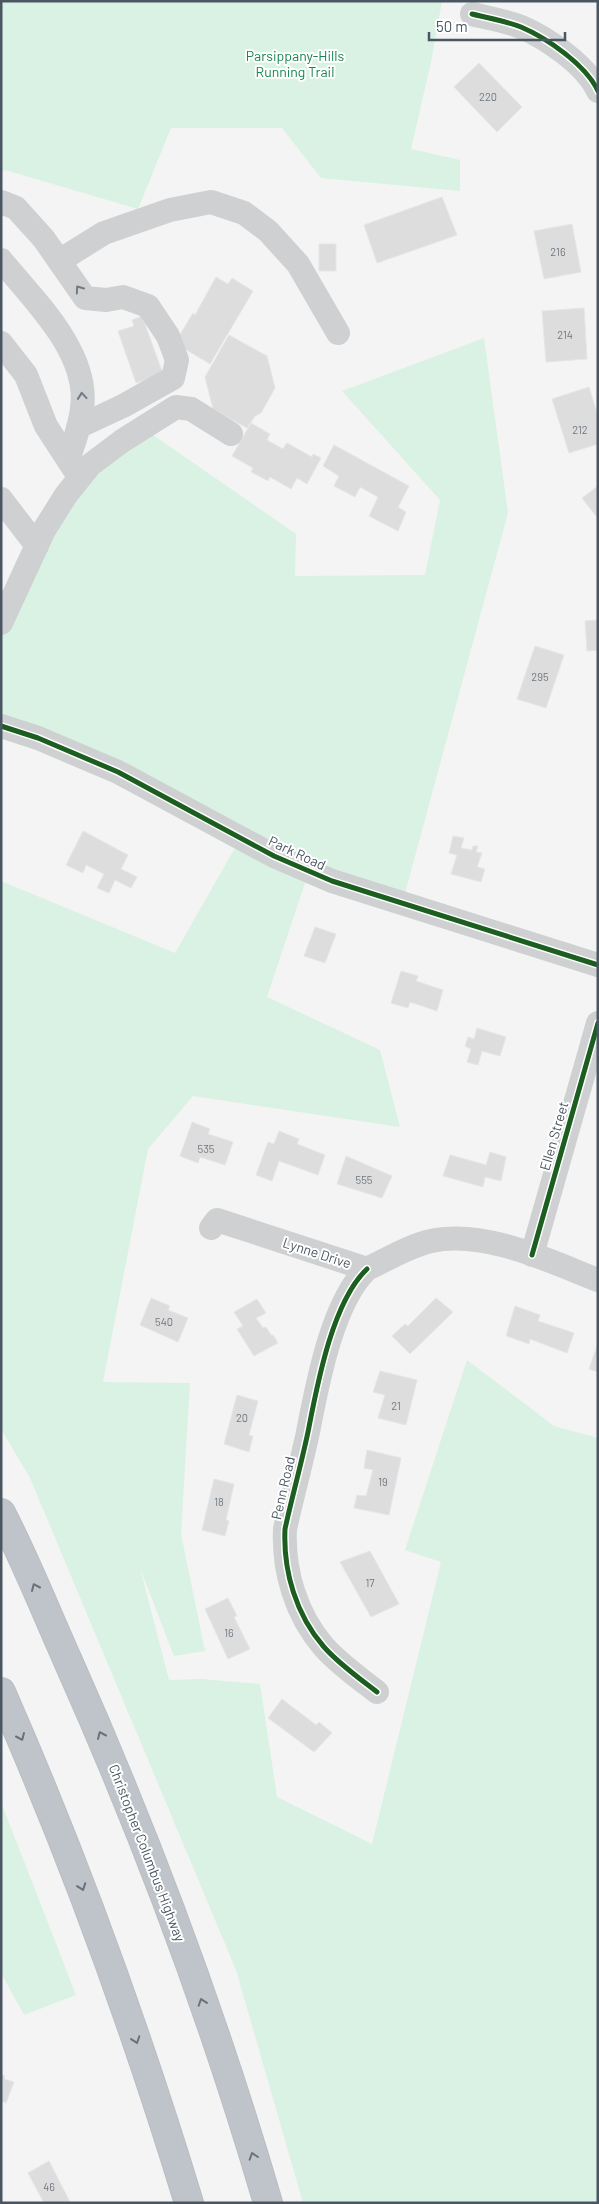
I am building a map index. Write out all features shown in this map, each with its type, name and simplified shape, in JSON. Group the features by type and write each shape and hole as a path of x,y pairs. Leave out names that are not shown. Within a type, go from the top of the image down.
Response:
{"highway":[{"name":"Christopher Columbus Highway","path":"1,1513 115,1765 180,1939 228,2077 268,2203"},
{"path":"1,1692 41,1783 80,1882 160,2107 190,2203"}],"street":[{"path":"472,14 520,26 536,34 582,69 597,88"},
{"path":"1,202 16,208 44,238 85,298 106,300 123,297 148,306 168,336 177,360 172,378 123,406 78,427"},
{"path":"59,261 104,233 170,210 211,202 244,213 268,231 298,264 338,333"},
{"path":"1,260 64,338 80,374 83,406 78,427 74,469 66,495 44,530 1,623"},
{"path":"1,343 26,374 46,426 74,469"},
{"path":"74,469 90,465 122,441 176,407 191,409 231,434"},
{"path":"1,499 36,546"},
{"name":"Park Road","path":"1,726 38,738 118,772 274,856 332,882 598,965"},
{"name":"Ellen Street","path":"532,1255 598,1023"},
{"name":"Lynne Drive","path":"211,1228 217,1220 367,1269 408,1249 430,1242 450,1238 473,1239 532,1255 598,1280"},
{"name":"Penn Road","path":"367,1269 357,1279 342,1309 326,1352 285,1529 284,1554 287,1574 297,1601 312,1631 324,1647 377,1692"}],"green space":[{"name":"Parsippany-Hills Running Trail","path":"1,1 442,1 431,62 411,149 460,160 460,191 321,178 282,128 171,128 138,209 5,170 1,173"},
{"path":"484,338 508,513 401,908 309,871 267,997 380,1050 400,1127 193,1096 148,1149 103,1382 190,1383 181,1534 205,1651 174,1656 140,1568 169,1680 202,1679 260,1684 277,1797 372,1844 441,1562 405,1550 467,1360 554,1426 598,1438 598,2203 303,2203 236,1970 30,1478 1,1429 1,881 175,953 240,839 1,730 1,619 67,481 153,435 296,534 295,576 425,575 440,500 342,391"},
{"path":"1,1802 76,1995 24,2015 1,1973"}],"building":[{"path":"479,63 522,107 497,132 454,87"},
{"path":"442,197 457,235 377,263 364,225"},
{"path":"572,224 581,272 544,279 534,231"},
{"path":"319,244 336,244 336,271 319,271"},
{"path":"216,277 228,284 232,278 253,291 210,364 175,343 193,313 195,315"},
{"path":"584,308 587,359 546,362 542,311"},
{"path":"142,316 163,374 136,383 118,331 134,326 132,320"},
{"path":"229,335 267,356 275,388 261,413 255,416 247,428 213,409 205,377"},
{"path":"589,387 598,416 598,444 569,453 552,399"},
{"path":"251,423 270,434 267,440 283,449 287,443 312,457 313,454 321,458 307,484 297,478 291,489 270,477 268,481 251,472 253,468 232,456"},
{"path":"334,445 409,486 398,507 406,512 398,531 369,516 378,497 360,487 355,497 334,486 339,476 323,466"},
{"path":"598,486 598,514 596,516 582,498"},
{"path":"598,620 598,650 587,651 585,621"},
{"path":"535,646 564,655 546,708 517,699"},
{"path":"83,831 128,855 121,869 137,877 131,888 115,880 109,893 97,888 104,874 86,865 83,873 66,865"},
{"path":"453,836 464,838 461,848 472,850 473,846 478,846 476,852 482,853 477,867 485,869 481,882 451,874 457,855 449,853"},
{"path":"315,927 336,934 325,963 304,956"},
{"path":"401,971 418,976 416,981 443,990 437,1011 410,1002 408,1008 391,1003"},
{"path":"477,1028 506,1037 500,1056 482,1051 478,1065 467,1062 471,1049 465,1046 468,1037 474,1039"},
{"path":"192,1122 210,1129 208,1134 233,1142 225,1165 200,1157 198,1163 180,1156"},
{"path":"279,1131 299,1139 297,1144 325,1155 318,1175 279,1161 272,1181 256,1175 268,1142 274,1144"},
{"path":"490,1152 506,1157 501,1181 485,1177 483,1187 443,1176 450,1155 486,1165"},
{"path":"346,1156 392,1176 382,1198 337,1184"},
{"path":"151,1298 170,1306 168,1310 188,1318 178,1342 140,1325"},
{"path":"436,1298 453,1312 410,1354 392,1336 405,1324 408,1326"},
{"path":"257,1299 266,1313 256,1318 263,1328 266,1327 278,1343 254,1356 237,1329 243,1326 234,1312"},
{"path":"515,1306 540,1315 538,1321 574,1333 567,1353 530,1339 529,1344 506,1336"},
{"path":"598,1343 598,1372 589,1369"},
{"path":"380,1371 417,1380 406,1425 378,1418 385,1395 373,1392"},
{"path":"237,1395 258,1401 249,1435 253,1436 249,1452 224,1444"},
{"path":"367,1450 401,1458 389,1515 354,1508 357,1495 366,1496 373,1470 364,1468"},
{"path":"214,1479 234,1484 226,1520 229,1521 225,1536 202,1530"},
{"path":"370,1551 399,1604 371,1617 340,1562"},
{"path":"228,1598 237,1616 234,1617 250,1649 228,1659 205,1609"},
{"path":"282,1699 316,1725 319,1722 332,1733 314,1752 268,1718"},
{"path":"1,2074 5,2076 4,2079 14,2082 6,2103 1,2101"},
{"path":"49,2161 70,2202 68,2203 44,2203 28,2173"}],"cycle path":[{"path":"472,14 515,25 554,45 585,72 598,91"},
{"path":"1,726 38,738 118,772 274,856 332,881 598,965"},
{"path":"532,1255 598,1023"},
{"path":"367,1269 344,1302 335,1323 321,1369 285,1529 285,1545 286,1561 293,1592 314,1634 324,1647 349,1671 377,1692"}]}
